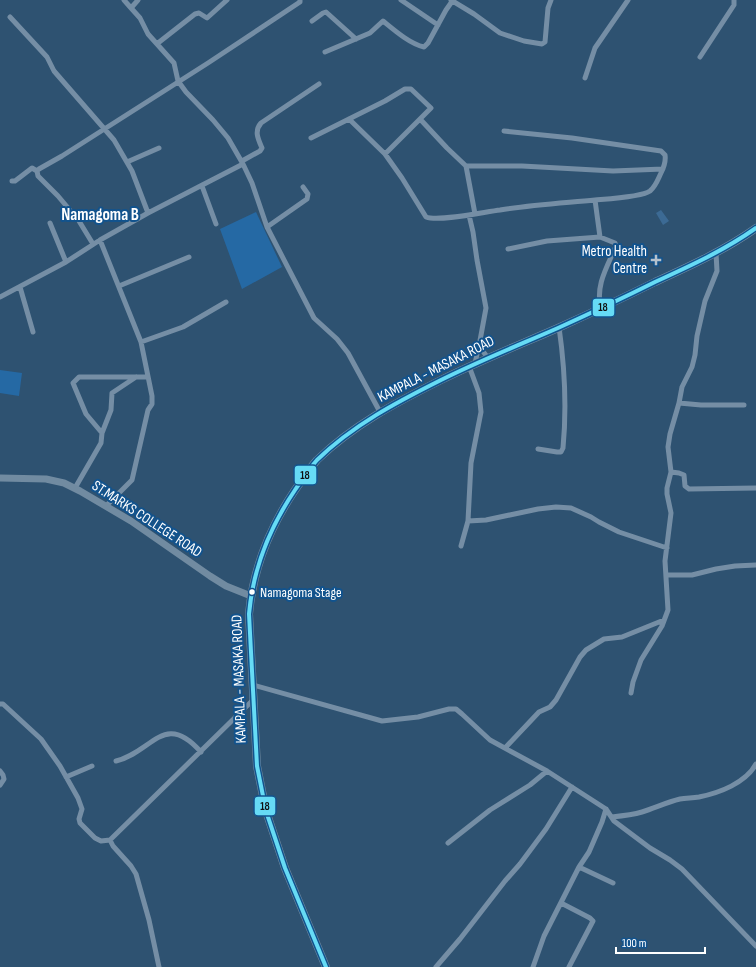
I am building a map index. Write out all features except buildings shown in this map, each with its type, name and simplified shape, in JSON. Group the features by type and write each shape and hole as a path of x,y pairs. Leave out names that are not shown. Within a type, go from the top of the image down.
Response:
{"main road":[{"name":"KAMPALA - MASAKA ROAD","path":"326,967 285,868 266,811 257,766 249,614 250,596 257,567 266,543 284,507 301,480 316,461 337,442 380,412 472,365 601,308 716,252 756,228"},
{"name":"ST.MARKS COLLEGE ROAD","path":"0,478 46,478 64,483 131,521 226,586 250,596"}],"street":[{"path":"124,0 140,18 148,34 158,43 174,63 178,81 186,92 228,138 243,162 267,227 314,318 337,339 348,353 380,412"},
{"path":"131,8 138,0"},
{"path":"158,43 195,14 199,13 207,18 227,0"},
{"path":"37,171 208,63 300,2 300,0"},
{"path":"401,0 438,25"},
{"path":"324,52 373,32 383,21 402,36 424,47 428,43 452,0 500,32 524,41 542,44 545,42 548,8 552,0"},
{"path":"586,78 595,48 628,0"},
{"path":"700,57 734,6 734,0"},
{"path":"312,22 326,12 356,39"},
{"path":"10,17 47,57 54,71 114,140 127,162 148,213"},
{"path":"0,297 66,262 93,244 148,213 202,186 260,151 262,148 256,130 261,123 319,84"},
{"path":"311,138 408,88 413,90 431,107 385,154"},
{"path":"349,119 385,154 426,217 434,218 646,193 649,192 657,183 666,158 664,153 661,151 572,138 504,131"},
{"path":"420,119 466,166 475,214"},
{"path":"127,162 159,148"},
{"path":"466,166 522,166 613,171 663,169"},
{"path":"12,181 16,181 32,168 37,171 38,176 58,196 79,221 93,244"},
{"path":"202,186 216,224"},
{"path":"267,227 307,199 308,194 303,187"},
{"path":"595,200 600,237"},
{"path":"461,546 468,522 471,463 481,412 479,393 472,365 479,346 486,308 469,215"},
{"path":"50,223 66,262"},
{"path":"508,249 547,241 600,237 615,243 616,246 599,288 601,308"},
{"path":"100,240 141,342 152,396 152,404 148,410 132,480 106,506"},
{"path":"631,693 633,682 641,660 664,620 668,610 665,561 671,513 667,488 671,472 668,447 682,387 692,367 705,301 717,271 716,252"},
{"path":"119,286 189,257"},
{"path":"20,287 33,332"},
{"path":"141,342 183,327 226,302"},
{"path":"538,450 561,452 563,448 566,416 566,391 559,327"},
{"path":"479,346 488,358"},
{"path":"102,433 86,414 73,383 79,376 148,377"},
{"path":"74,488 102,443 102,433 111,410 112,393 136,377"},
{"path":"679,403 701,405 744,405"},
{"path":"671,472 684,475 685,486 689,489 756,488"},
{"path":"468,522 486,520 538,509 556,507 571,508 591,516 599,522 619,532 667,548"},
{"path":"666,575 692,575 735,566 756,565"},
{"path":"505,748 539,712 550,707 556,700 580,657 586,650 604,639 622,637 664,620"},
{"path":"253,684 382,721 418,717 444,710 456,709 490,740 547,771 606,809 614,821 650,848 682,869 756,946"},
{"path":"0,704 3,704 41,740 78,798 82,809 79,818 80,822 95,838 101,841 110,840 253,700"},
{"path":"116,761 136,754 159,737 170,734 180,734 201,752"},
{"path":"612,816 626,816 680,799 700,796 732,786 755,771 756,764"},
{"path":"66,777 92,766"},
{"path":"0,771 4,779 0,785"},
{"path":"448,843 490,810 534,782 547,771"},
{"path":"437,966 520,864 546,829 572,787"},
{"path":"533,967 544,936 579,867 589,852 606,809"},
{"path":"110,840 113,846 131,866 136,874 149,920 159,967"},
{"path":"579,867 614,883"},
{"path":"561,903 593,921 569,967"}],"shaded area":[{"path":"661,210 669,221 663,225 656,213"},
{"path":"256,212 282,267 242,289 220,229"},
{"path":"0,370 22,373 19,396 0,393"}],"transit line":[{"name":"18","path":"326,967 285,868 266,811 257,766 249,614 254,581 264,549 286,504 317,460 345,436 376,415 455,373 570,322 694,264 720,251 756,228"}],"place":[{"name":"Metro Health Centre","path":"656,260"},
{"name":"Namagoma Stage","path":"252,592"}],"district":[{"name":"Namagoma B","path":"100,215"}]}
